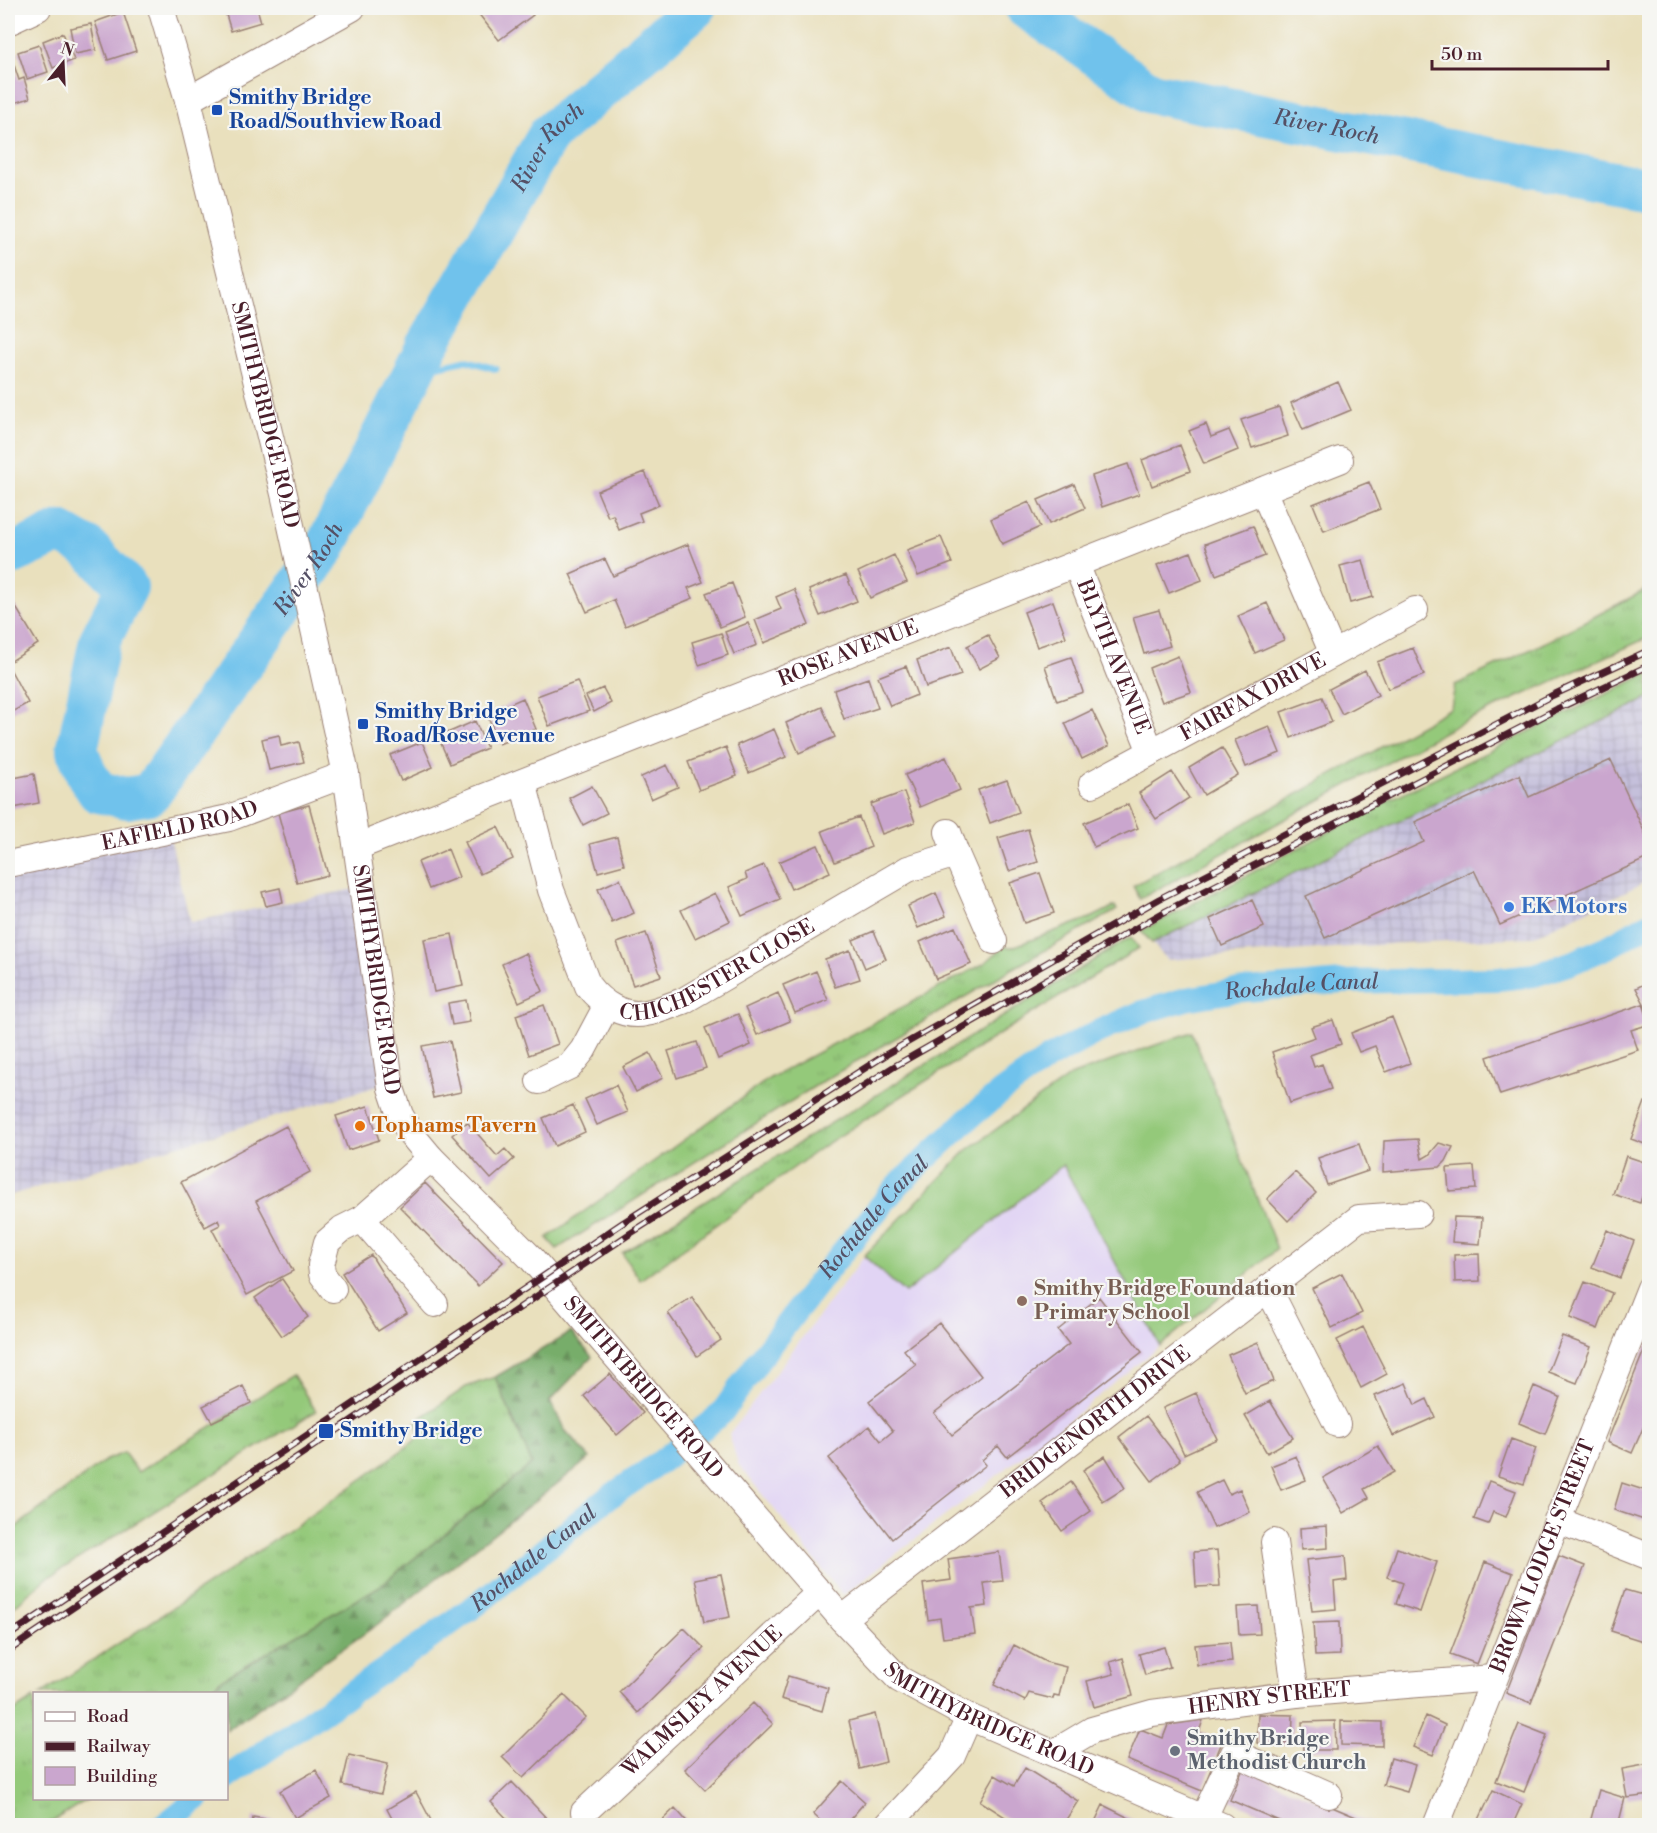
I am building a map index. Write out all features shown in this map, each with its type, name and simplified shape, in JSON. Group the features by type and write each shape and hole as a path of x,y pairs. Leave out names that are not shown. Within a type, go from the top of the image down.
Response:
{"street":[{"path":"8,22 38,8"},
{"name":"SMITHYBRIDGE ROAD","path":"161,8 188,100 284,494 346,774 392,1088 400,1115 411,1134 431,1158 532,1259 842,1619 899,1679 969,1717 1213,1821"},
{"path":"188,100 352,8"},
{"name":"ROSE AVENUE","path":"357,847 1340,460"},
{"path":"1263,490 1333,654"},
{"name":"BLYTH AVENUE","path":"1076,564 1151,752"},
{"name":"FAIRFAX DRIVE","path":"1092,784 1415,610"},
{"name":"EAFIELD ROAD","path":"8,864 229,818 346,774"},
{"name":"CHICHESTER CLOSE","path":"523,782 551,890 588,986 596,997 607,1005 624,1012 645,1014 683,1001 952,843 994,941"},
{"path":"538,1081 570,1066 583,1050 607,1005"},
{"path":"333,1289 322,1274 321,1265 327,1242 342,1229 362,1219 431,1158"},
{"name":"BRIDGENORTH DRIVE","path":"842,1619 1359,1218 1418,1214"},
{"path":"362,1219 435,1304"},
{"path":"1268,1288 1337,1424"},
{"name":"BROWN LODGE STREET","path":"1436,1826 1650,1288"},
{"path":"1557,1520 1650,1557"},
{"path":"1274,1542 1296,1694"},
{"name":"WALMSLEY AVENUE","path":"584,1812 820,1592"},
{"name":"HENRY STREET","path":"1055,1752 1092,1730 1152,1713 1296,1694 1493,1678"},
{"path":"887,1826 952,1756 969,1717"},
{"path":"1213,1821 1234,1753 1329,1795"}],"shaded area":[{"path":"1649,698 1649,880 1532,937 1404,943 1167,960 1152,943"},
{"path":"170,837 190,922 354,889 385,1084 8,1196 8,874"},
{"name":"Smithy Bridge Foundation Primary School","path":"1192,1032 1277,1249 1088,1405 843,1595 738,1464 729,1434 864,1256 966,1151 1070,1076"}],"green space":[{"path":"1649,588 1649,637 1453,727 1140,899 1133,886 1451,708 1455,685 1538,646"},
{"path":"1649,673 1649,698 1152,943 1141,931 1391,799"},
{"path":"1115,906 1117,910 1012,969 820,1083 557,1249 547,1238 770,1078 985,963 1003,947 1012,947 1093,917"},
{"path":"1131,937 1139,948 825,1145 640,1280 622,1253"},
{"path":"1192,1032 1277,1249 1160,1346 1063,1165 905,1293 864,1256 966,1151 1070,1076"},
{"path":"571,1332 592,1357 550,1401 565,1430 590,1458 378,1624 228,1729 228,1692 210,1692 221,1680 380,1586 532,1464 495,1377"},
{"path":"293,1375 316,1411 44,1580 8,1612 8,1533 106,1460 124,1453 138,1472"},
{"path":"495,1377 532,1464 380,1586 219,1681 209,1692 44,1692 233,1568 375,1470 421,1436 415,1422 466,1387"},
{"path":"33,1699 33,1800 86,1800 46,1825 8,1825 8,1715"}],"building":[{"path":"224,8 257,8 261,22 231,31"},
{"path":"474,8 528,8 533,15 499,40"},
{"path":"123,12 136,51 108,60 95,22"},
{"path":"91,24 96,50 75,54 70,28"},
{"path":"63,33 74,60 53,68 43,41"},
{"path":"39,45 48,72 27,79 18,52"},
{"path":"13,62 19,80 24,78 30,98 8,105 8,64"},
{"path":"1338,382 1351,410 1303,430 1291,403"},
{"path":"1279,407 1288,436 1252,448 1241,420"},
{"path":"1206,424 1211,437 1229,430 1238,450 1204,464 1189,431"},
{"path":"1180,445 1190,471 1152,486 1142,460"},
{"path":"1128,464 1139,494 1102,507 1092,476"},
{"path":"645,472 659,505 639,513 642,521 619,530 613,515 608,517 597,491"},
{"path":"1369,482 1380,509 1324,531 1313,504"},
{"path":"1074,484 1085,508 1049,524 1038,500"},
{"path":"1029,502 1040,527 1002,544 991,519"},
{"path":"1253,526 1265,556 1216,575 1205,544"},
{"path":"941,537 952,563 918,576 907,550"},
{"path":"688,544 703,582 688,588 693,598 625,626 614,600 587,612 570,574 605,559 613,576"},
{"path":"1191,552 1202,580 1169,593 1157,565"},
{"path":"894,555 907,582 870,598 858,572"},
{"path":"1363,560 1373,597 1350,603 1340,566"},
{"path":"846,575 857,601 820,616 809,590"},
{"path":"732,583 745,617 720,627 706,593"},
{"path":"794,589 809,625 764,643 755,620 781,609 776,597"},
{"path":"1053,601 1066,637 1037,647 1024,612"},
{"path":"1267,603 1284,640 1255,653 1238,616"},
{"path":"14,604 38,644 8,663 8,609"},
{"path":"1159,610 1170,646 1144,654 1133,617"},
{"path":"748,623 757,645 734,654 725,632"},
{"path":"721,633 728,655 699,665 692,642"},
{"path":"988,635 1000,658 979,669 967,646"},
{"path":"951,647 961,675 926,687 917,660"},
{"path":"1413,648 1424,675 1388,689 1377,662"},
{"path":"1178,656 1191,692 1162,702 1149,668"},
{"path":"1071,657 1083,692 1057,701 1045,666"},
{"path":"8,665 28,703 8,714"},
{"path":"906,666 917,695 890,706 878,677"},
{"path":"1365,670 1378,695 1342,714 1329,689"},
{"path":"868,678 878,708 844,719 834,690"},
{"path":"577,681 589,711 549,726 537,696"},
{"path":"603,688 611,703 594,712 586,696"},
{"path":"1322,697 1332,722 1291,738 1281,712"},
{"path":"523,698 536,729 499,744 487,714"},
{"path":"822,707 835,737 799,753 786,723"},
{"path":"1092,710 1109,746 1082,759 1065,723"},
{"path":"475,721 487,748 450,764 438,737"},
{"path":"1269,726 1280,753 1246,767 1235,740"},
{"path":"774,729 786,757 749,773 737,745"},
{"path":"279,735 281,746 299,742 304,762 269,770 262,739"},
{"path":"422,742 433,767 401,781 390,755"},
{"path":"726,747 737,776 699,790 688,762"},
{"path":"1222,748 1238,775 1204,795 1189,768"},
{"path":"946,757 960,790 920,807 905,775"},
{"path":"1611,760 1650,844 1650,857 1500,925 1474,870 1325,938 1306,896 1424,842 1415,822 1519,775 1529,797"},
{"path":"667,765 678,787 651,799 641,777"},
{"path":"1172,772 1189,798 1156,819 1139,793"},
{"path":"34,774 39,803 8,809 8,779"},
{"path":"1007,780 1019,812 990,823 978,790"},
{"path":"592,786 607,813 583,825 569,798"},
{"path":"904,792 915,822 882,834 871,804"},
{"path":"1128,804 1138,828 1094,847 1084,823"},
{"path":"309,805 328,875 297,883 278,813"},
{"path":"859,817 871,847 835,862 822,831"},
{"path":"498,827 513,859 480,874 465,842"},
{"path":"1028,829 1038,862 1009,871 998,838"},
{"path":"617,837 624,865 598,872 590,844"},
{"path":"818,845 830,872 791,889 779,862"},
{"path":"448,849 459,877 429,889 418,862"},
{"path":"764,865 780,899 742,916 729,887 747,879 745,873"},
{"path":"1040,873 1054,913 1024,923 1010,883"},
{"path":"620,879 634,913 612,923 598,889"},
{"path":"280,888 283,902 266,906 262,892"},
{"path":"715,893 730,921 695,938 681,910"},
{"path":"936,893 946,916 918,928 908,906"},
{"path":"1252,900 1264,927 1222,946 1210,919"},
{"path":"955,927 971,964 936,979 920,942"},
{"path":"874,931 886,959 865,968 853,940"},
{"path":"646,933 661,976 633,985 617,943"},
{"path":"452,934 463,986 434,992 424,939"},
{"path":"850,950 860,979 835,987 825,959"},
{"path":"526,953 543,991 519,1002 502,964"},
{"path":"816,971 828,1000 795,1013 783,985"},
{"path":"1650,981 1650,1015 1636,988"},
{"path":"778,993 790,1021 757,1035 745,1008"},
{"path":"466,1000 470,1022 452,1025 448,1003"},
{"path":"1643,1004 1650,1024 1631,1030 1638,1050 1500,1095 1487,1057"},
{"path":"544,1005 558,1044 529,1055 516,1015"},
{"path":"738,1014 751,1045 718,1059 705,1028"},
{"path":"1392,1017 1410,1063 1386,1072 1375,1046 1359,1052 1351,1033"},
{"path":"1333,1020 1341,1044 1310,1055 1314,1067 1322,1064 1331,1089 1290,1103 1272,1052 1315,1037 1311,1027"},
{"path":"450,1041 461,1092 433,1098 422,1046"},
{"path":"697,1042 706,1068 677,1078 668,1051"},
{"path":"650,1053 663,1078 636,1092 623,1067"},
{"path":"616,1085 628,1112 597,1125 585,1099"},
{"path":"1645,1102 1650,1103 1650,1146 1631,1139"},
{"path":"573,1105 585,1132 555,1146 543,1118"},
{"path":"368,1106 379,1140 348,1150 336,1116"},
{"path":"467,1122 497,1156 505,1149 514,1159 491,1179 452,1135"},
{"path":"286,1126 310,1172 256,1201 293,1271 247,1295 212,1229 220,1225 218,1220 205,1227 181,1182"},
{"path":"1418,1139 1422,1159 1429,1155 1439,1143 1453,1147 1440,1167 1383,1172 1384,1141"},
{"path":"1359,1144 1368,1171 1327,1185 1318,1158"},
{"path":"1626,1156 1650,1164 1650,1172 1640,1203 1613,1194"},
{"path":"1474,1166 1476,1189 1449,1191 1447,1168"},
{"path":"1295,1172 1316,1193 1288,1221 1267,1199"},
{"path":"425,1183 503,1262 478,1286 400,1207"},
{"path":"1454,1217 1482,1218 1480,1244 1452,1242"},
{"path":"1607,1230 1634,1241 1620,1278 1592,1267"},
{"path":"1479,1254 1480,1281 1455,1282 1454,1255"},
{"path":"371,1255 407,1313 378,1331 342,1273"},
{"path":"1342,1273 1362,1313 1332,1328 1312,1288"},
{"path":"282,1279 308,1317 282,1336 255,1298"},
{"path":"1585,1282 1612,1293 1598,1329 1570,1318"},
{"path":"692,1297 721,1340 697,1356 668,1313"},
{"path":"1099,1297 1142,1352 1007,1457 998,1446 982,1460 986,1465 892,1539 829,1458 869,1426 881,1441 893,1431 869,1401 916,1365 904,1350 939,1323 981,1376 934,1413 952,1435 1069,1344 1058,1330"},
{"path":"1363,1327 1387,1374 1361,1388 1337,1340"},
{"path":"1562,1336 1591,1347 1577,1383 1548,1372"},
{"path":"1649,1338 1650,1412 1632,1453 1607,1442"},
{"path":"1258,1342 1274,1381 1245,1393 1228,1355"},
{"path":"610,1374 643,1413 617,1435 584,1396"},
{"path":"1406,1383 1415,1405 1427,1399 1435,1417 1393,1436 1375,1396"},
{"path":"243,1386 251,1403 212,1422 203,1406"},
{"path":"1534,1386 1560,1397 1545,1434 1519,1423"},
{"path":"1196,1393 1217,1439 1184,1454 1163,1408"},
{"path":"1270,1401 1293,1438 1267,1453 1245,1416"},
{"path":"1146,1416 1180,1460 1152,1481 1119,1437"},
{"path":"1511,1439 1536,1448 1524,1484 1498,1476"},
{"path":"1378,1446 1394,1472 1364,1489 1369,1498 1343,1513 1323,1478"},
{"path":"1105,1456 1125,1488 1103,1502 1083,1470"},
{"path":"1296,1456 1306,1480 1281,1490 1271,1466"},
{"path":"1222,1480 1229,1494 1240,1489 1250,1512 1214,1528 1197,1492"},
{"path":"1489,1481 1516,1491 1506,1517 1493,1512 1488,1524 1474,1519"},
{"path":"1071,1482 1091,1511 1062,1531 1042,1503"},
{"path":"1622,1483 1650,1492 1650,1522 1614,1510"},
{"path":"1327,1526 1328,1548 1301,1550 1300,1528"},
{"path":"1397,1548 1437,1562 1420,1612 1396,1604 1403,1583 1387,1577"},
{"path":"1217,1550 1220,1586 1196,1587 1194,1552"},
{"path":"999,1552 1003,1581 984,1583 987,1606 971,1608 975,1634 943,1638 940,1618 928,1620 923,1584 951,1580 948,1559"},
{"path":"1345,1556 1347,1580 1334,1582 1336,1609 1312,1611 1306,1560"},
{"path":"1559,1556 1585,1566 1531,1703 1506,1693"},
{"path":"1485,1562 1513,1573 1477,1664 1450,1654"},
{"path":"721,1574 730,1617 704,1622 695,1579"},
{"path":"1625,1590 1650,1597 1649,1643 1611,1631"},
{"path":"1258,1606 1260,1634 1239,1635 1237,1607"},
{"path":"1339,1622 1340,1655 1315,1656 1313,1623"},
{"path":"684,1628 704,1648 638,1713 619,1692"},
{"path":"1230,1642 1232,1662 1197,1665 1195,1645"},
{"path":"1014,1645 1046,1662 1066,1667 1059,1696 1054,1695 1053,1699 1029,1693 1025,1701 994,1685"},
{"path":"1164,1647 1170,1667 1145,1675 1139,1654"},
{"path":"1123,1658 1133,1696 1094,1707 1087,1681 1114,1674 1110,1662"},
{"path":"788,1676 828,1688 822,1711 781,1699"},
{"path":"564,1695 586,1717 523,1778 502,1757"},
{"path":"753,1703 773,1724 705,1790 685,1769"},
{"path":"875,1714 886,1762 860,1769 849,1721"},
{"path":"1258,1714 1293,1715 1292,1744 1257,1743"},
{"path":"1426,1716 1445,1725 1433,1755 1413,1747"},
{"name":"Smithy Bridge Methodist Church","path":"1203,1720 1199,1732 1222,1742 1202,1791 1127,1760 1140,1729 1163,1738 1168,1725"},
{"path":"1335,1721 1336,1750 1303,1750 1302,1722"},
{"path":"1341,1721 1382,1722 1382,1746 1341,1745"},
{"path":"1519,1724 1547,1735 1524,1792 1496,1781"},
{"path":"349,1755 388,1764 381,1794 342,1785"},
{"path":"1391,1758 1415,1765 1407,1792 1383,1785"},
{"path":"1245,1764 1264,1778 1377,1826 1291,1826 1230,1800"},
{"path":"1650,1764 1650,1795 1627,1798 1622,1769"},
{"path":"1025,1768 1078,1801 1062,1826 1019,1826 980,1801 995,1775 1014,1786"},
{"path":"316,1770 331,1798 295,1818 280,1791"},
{"path":"842,1781 865,1802 844,1826 826,1826 813,1814"},
{"path":"512,1782 554,1826 514,1826 491,1802"},
{"path":"1493,1790 1522,1804 1512,1826 1476,1826"},
{"path":"1599,1790 1625,1798 1618,1826 1589,1826"},
{"path":"416,1792 434,1826 396,1826 387,1809"},
{"path":"1103,1805 1145,1826 1093,1826"},
{"path":"675,1808 691,1826 656,1826"},
{"path":"253,1817 282,1822 282,1826 252,1826"}],"waterway":[{"name":"River Roch","path":"8,556 60,532 87,547 127,587 100,640 77,750 87,775 98,792 127,798 150,794 325,548 426,348 549,134 695,8"},
{"name":"River Roch","path":"1026,8 1151,93 1650,189"},
{"path":"418,365 436,367 466,360 496,369"},
{"name":"Rochdale Canal","path":"228,1777 480,1602 605,1500 659,1463 721,1414 764,1353 831,1266 897,1186 967,1120 1002,1091 1049,1058 1095,1033 1140,1013 1186,999 1234,991 1342,982 1498,979 1534,975 1571,963 1608,947 1650,923"},
{"name":"Rochdale Canal","path":"163,1826 196,1800"}],"railway":[{"path":"8,1636 624,1222 887,1054 1159,899 1551,696 1650,650"},
{"path":"8,1651 631,1233 895,1066 1166,911 1557,709 1650,665"}],"place":[{"name":"Smithy Bridge Road/Southview Road","path":"217,110"},
{"name":"Smithy Bridge Road/Rose Avenue","path":"363,724"},
{"name":"EK Motors","path":"1509,907"},
{"name":"Tophams Tavern","path":"360,1126"},
{"name":"Smithy Bridge Foundation Primary School","path":"1022,1301"},
{"name":"Smithy Bridge","path":"326,1431"},
{"name":"Smithy Bridge Methodist Church","path":"1175,1751"}]}
